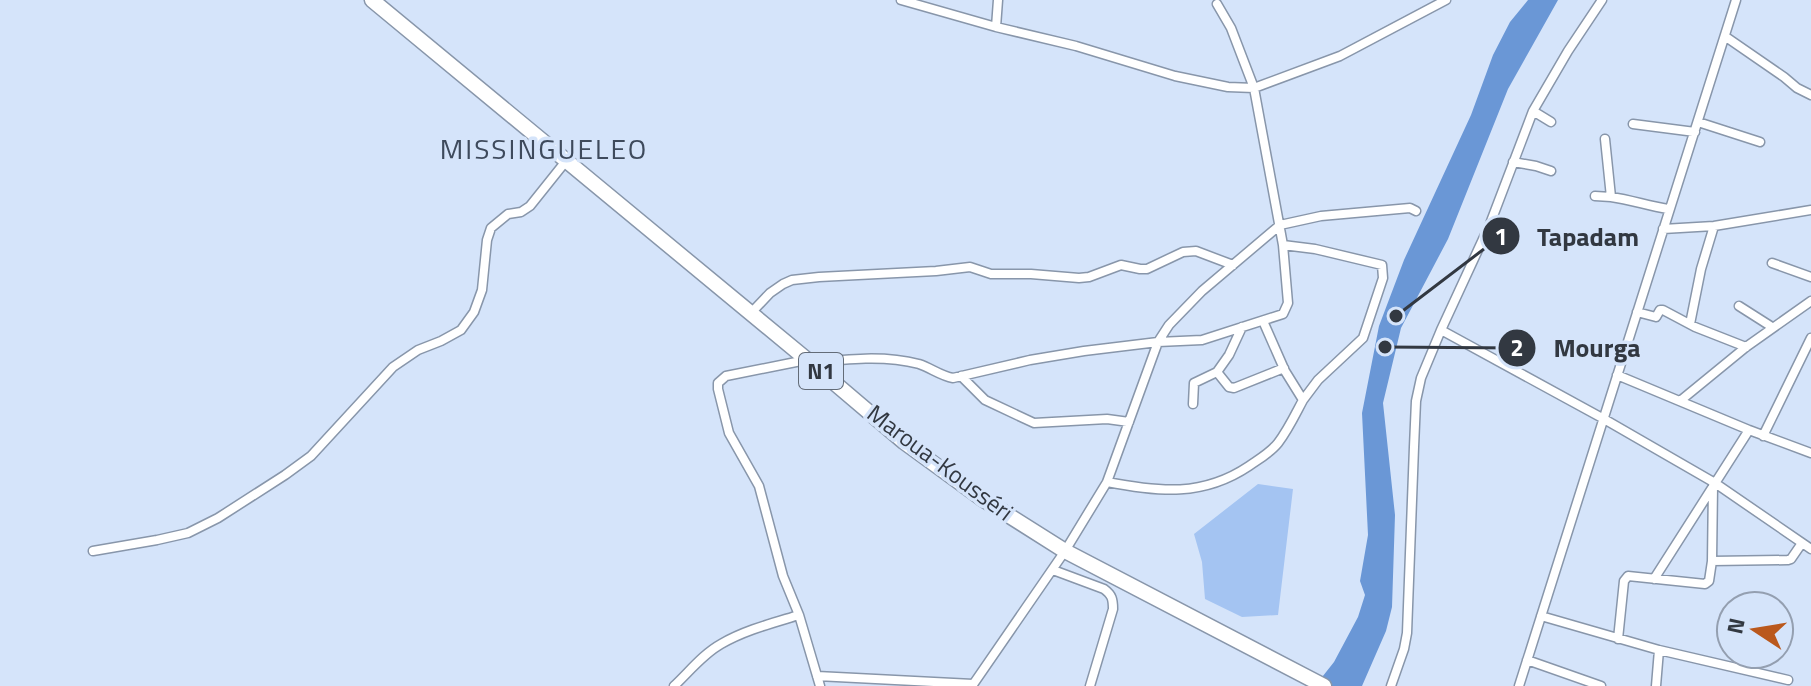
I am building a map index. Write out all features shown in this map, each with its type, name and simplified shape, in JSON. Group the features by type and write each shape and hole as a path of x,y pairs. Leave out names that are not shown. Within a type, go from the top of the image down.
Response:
{"highway":[{"name":"Maroua-Kousséri","path":"372,0 904,442 981,498 1065,551 1318,683"}],"street":[{"path":"901,0 1076,46 1175,76 1228,87 1254,88 1340,56 1446,0"},
{"path":"996,27 998,0"},
{"path":"1391,686 1407,633 1416,401 1421,378 1490,224 1533,111 1602,0"},
{"path":"1519,686 1736,0"},
{"path":"820,686 799,615 783,576 759,486 729,433 718,383 726,376 809,361 847,359 886,359 919,364 950,378 1084,351 1202,340 1279,316 1288,303 1283,245 1254,88 1231,28 1217,4"},
{"path":"1726,37 1811,95"},
{"path":"1533,111 1551,122"},
{"path":"1633,124 1696,127 1760,142"},
{"path":"1605,139 1611,197"},
{"path":"93,551 188,533 218,518 311,456 393,367 418,350 461,330 474,312 482,290 491,228 508,214 521,212 530,206 566,161"},
{"path":"1513,162 1551,171"},
{"path":"1595,196 1636,200 1668,209"},
{"path":"817,676 972,685 1053,570 1107,482 1158,342 1169,325 1202,291 1280,225 1321,216 1410,208 1416,211"},
{"path":"1663,229 1714,226 1811,210"},
{"path":"1690,324 1714,226"},
{"path":"1107,482 1147,490 1173,490 1225,480 1268,453 1285,433 1318,380 1363,338 1383,278 1382,265 1315,249 1283,245"},
{"path":"750,314 783,284 819,277 970,267 991,274 1079,278 1121,265 1147,269 1183,252 1196,251 1233,265"},
{"path":"1772,263 1811,277"},
{"path":"1680,401 1772,327 1811,301"},
{"path":"1739,306 1772,327"},
{"path":"1637,312 1656,317 1662,310 1746,347"},
{"path":"1263,321 1284,368 1303,400"},
{"path":"1193,404 1194,383 1217,372 1242,327"},
{"path":"1441,330 1604,419 1714,484 1811,549"},
{"path":"1763,436 1811,338"},
{"path":"1217,372 1229,387 1234,388 1284,368"},
{"path":"1617,375 1811,453"},
{"path":"961,376 985,400 1034,423 1107,419 1129,422"},
{"path":"1654,579 1749,430"},
{"path":"1618,639 1624,581 1628,576 1708,583 1712,561 1714,484"},
{"path":"1712,561 1788,560 1802,543"},
{"path":"1053,570 1104,589 1113,600 1090,686"},
{"path":"674,686 721,644 799,615"},
{"path":"1541,616 1659,650 1788,680"},
{"path":"1656,686 1659,650"},
{"path":"1527,660 1599,686"},
{"path":"1570,676 1570,686"}],"shaded area":[{"path":"1528,0 1558,0 1508,89 1448,239 1401,328 1383,403 1395,515 1392,607 1386,631 1362,686 1315,686 1334,662 1358,617 1365,595 1360,581 1368,535 1362,413 1379,326 1404,260 1471,115 1493,55 1510,22"},
{"path":"1258,484 1293,489 1278,615 1242,617 1205,599 1202,562 1194,534"}],"place":[{"name":"Tapadam","path":"1396,316"},
{"name":"Mourga","path":"1385,347"}],"district":[{"name":"MISSINGUELEO","path":"544,149"}]}
